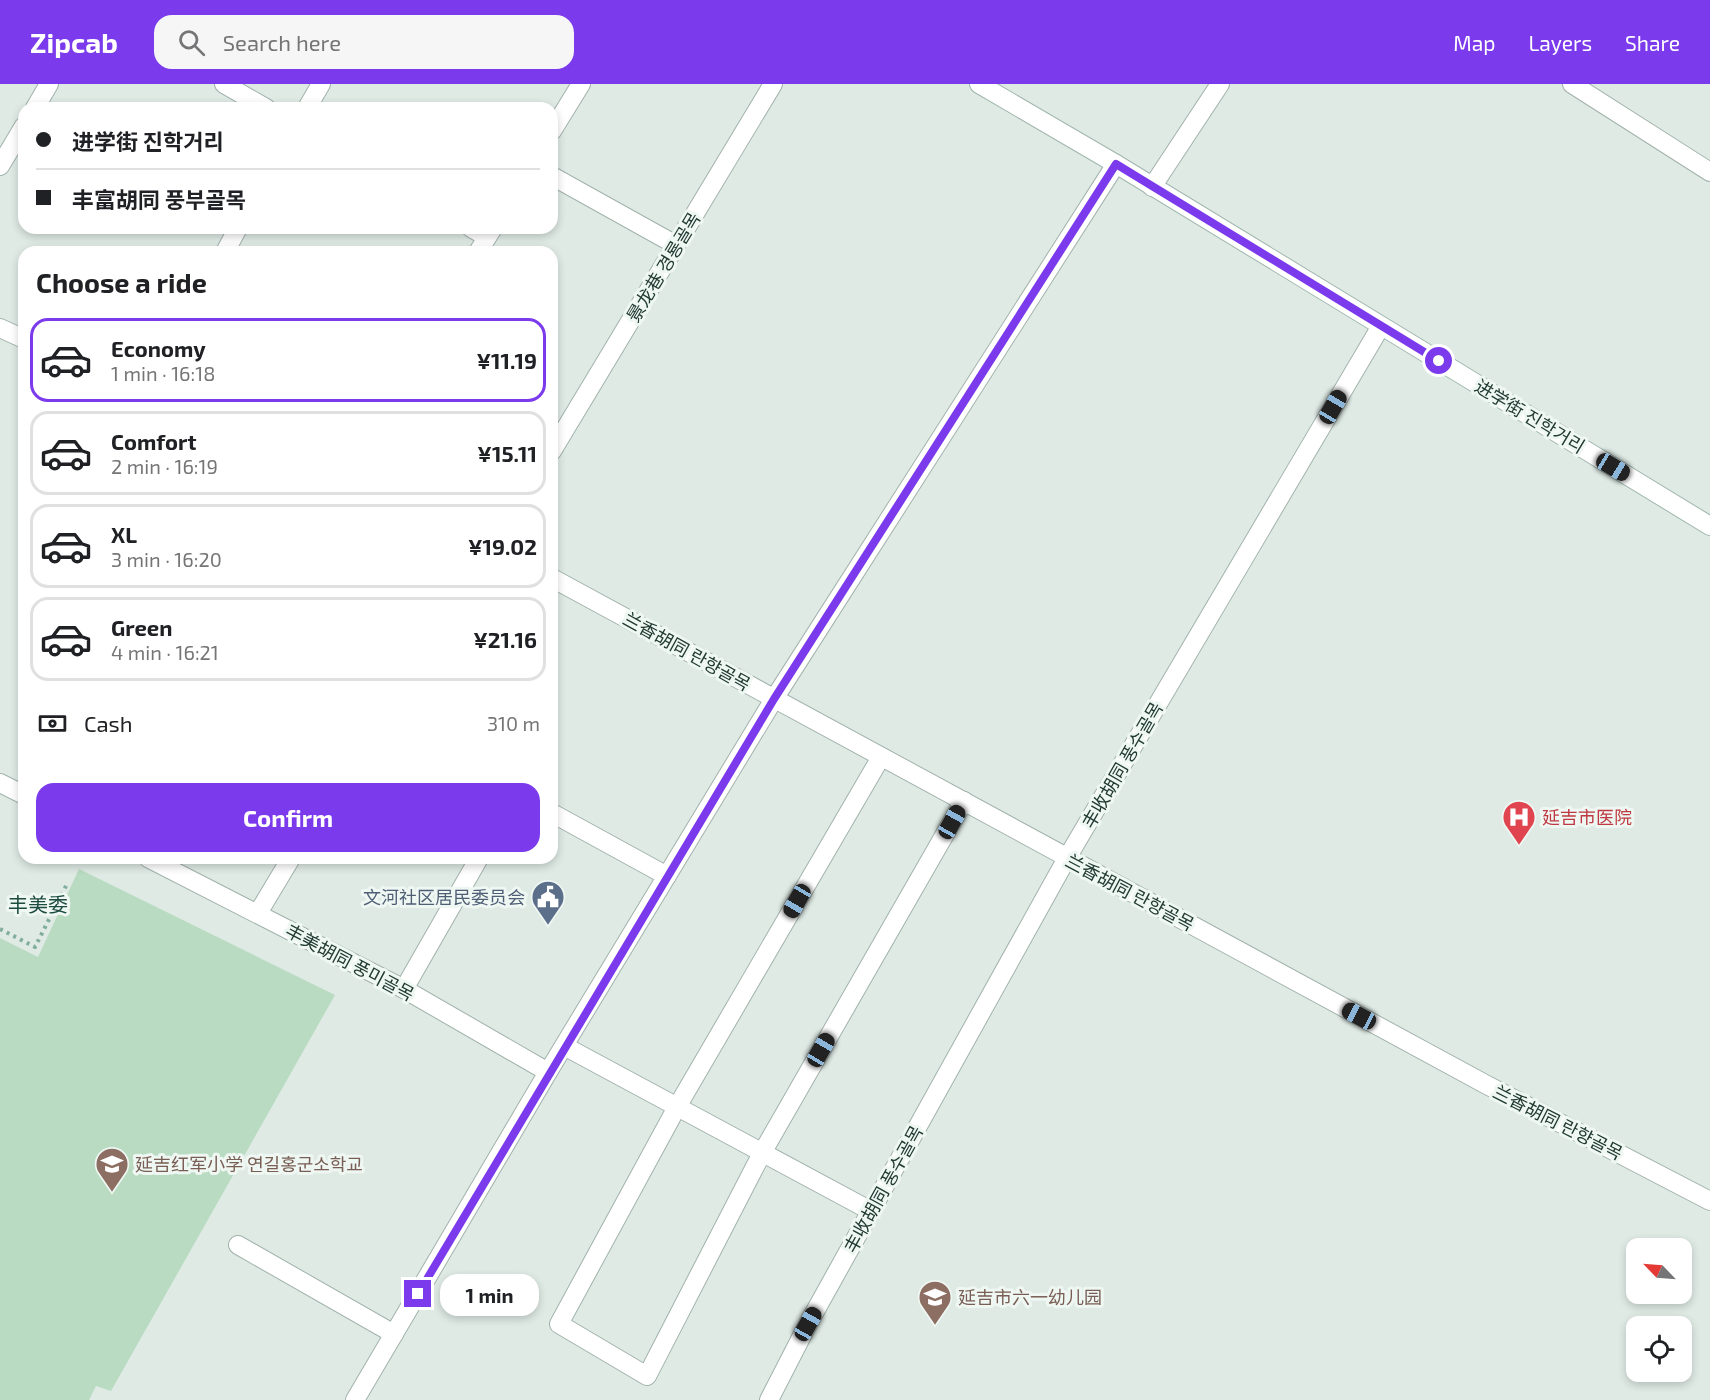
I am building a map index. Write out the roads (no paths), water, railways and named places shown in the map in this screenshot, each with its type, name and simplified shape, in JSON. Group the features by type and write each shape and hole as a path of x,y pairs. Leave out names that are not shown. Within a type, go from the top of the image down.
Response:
{"street":[{"path":"38,102 49,84"},
{"path":"224,84 256,102"},
{"path":"310,102 321,84"},
{"path":"558,121 581,84"},
{"name":"景龙巷 경룡골목","path":"558,441 773,84"},
{"name":"进学街 진학거리","path":"979,84 1116,164 1710,526"},
{"path":"1152,187 1220,84"},
{"path":"1572,84 1710,172"},
{"path":"0,166 18,136"},
{"path":"356,1400 548,1072 774,699 1116,164"},
{"path":"558,179 676,245"},
{"name":"丰收胡同 풍수골목","path":"769,1400 1067,858 1381,326"},
{"path":"0,328 18,336"},
{"name":"兰香胡同 란향골목","path":"558,581 1485,1084 1710,1201"},
{"path":"881,757 677,1107 559,1324 647,1376 762,1153 963,801"},
{"path":"0,783 18,792"},
{"path":"558,816 667,876"},
{"name":"丰美胡同 풍미골목","path":"160,864 404,989 548,1072"},
{"path":"258,913 287,864"},
{"path":"404,989 476,864"},
{"path":"564,1046 871,1211"},
{"path":"238,1245 394,1334"}],"place":[{"name":"延吉市医院","path":"1519,846"},
{"name":"文河社区居民委员会","path":"548,926"},
{"name":"延吉红军小学 연길홍군소학교","path":"112,1193"},
{"name":"延吉市六一幼儿园","path":"935,1326"}],"district":[{"name":"丰美委","path":"38,904"}]}
